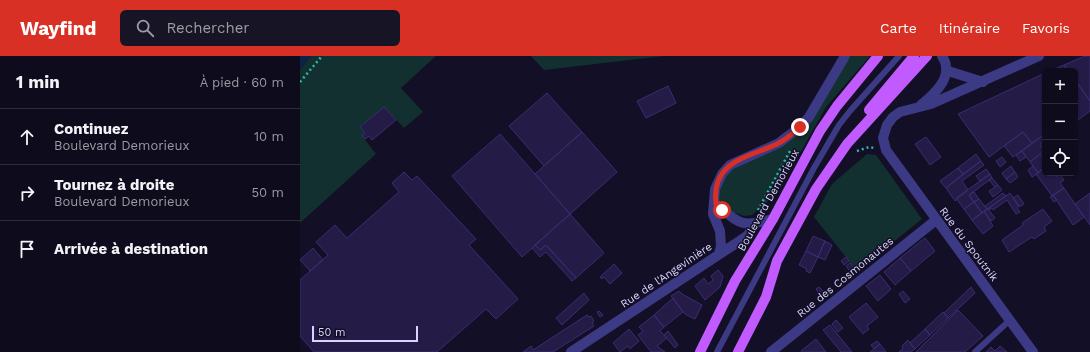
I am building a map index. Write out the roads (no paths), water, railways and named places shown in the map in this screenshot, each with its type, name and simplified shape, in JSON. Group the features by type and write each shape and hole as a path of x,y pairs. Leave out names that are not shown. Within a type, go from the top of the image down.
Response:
{"main road":[{"path":"870,67 878,56"},
{"path":"870,67 882,56"},
{"path":"847,144 851,130 914,56"},
{"path":"738,352 766,298 776,261 816,189 847,144 927,56"},
{"name":"Boulevard Demorieux","path":"700,352 735,281 773,219 826,120 870,67"}],"street":[{"name":"Boulevard Demorieux","path":"719,254 721,238 720,227 714,214 716,204 715,189 718,180 730,165 779,143 809,117 845,56"},
{"path":"920,106 938,88 948,71 942,56"},
{"path":"920,106 935,102 983,82 1039,56"},
{"path":"948,71 983,82"},
{"name":"Rue du Spoutnik","path":"920,106 900,112 889,120 883,138 886,150 1033,352"},
{"path":"716,204 734,220 745,224 755,224 773,219"},
{"name":"Rue des Cosmonautes","path":"770,352 936,220"},
{"name":"Rue de l'Angevinière","path":"571,352 748,235 755,224"}],"lane":[{"path":"717,352 814,168 839,125 899,56"},
{"path":"975,352 1010,320"}],"water":[{"path":"300,56 311,56 300,70"}]}
